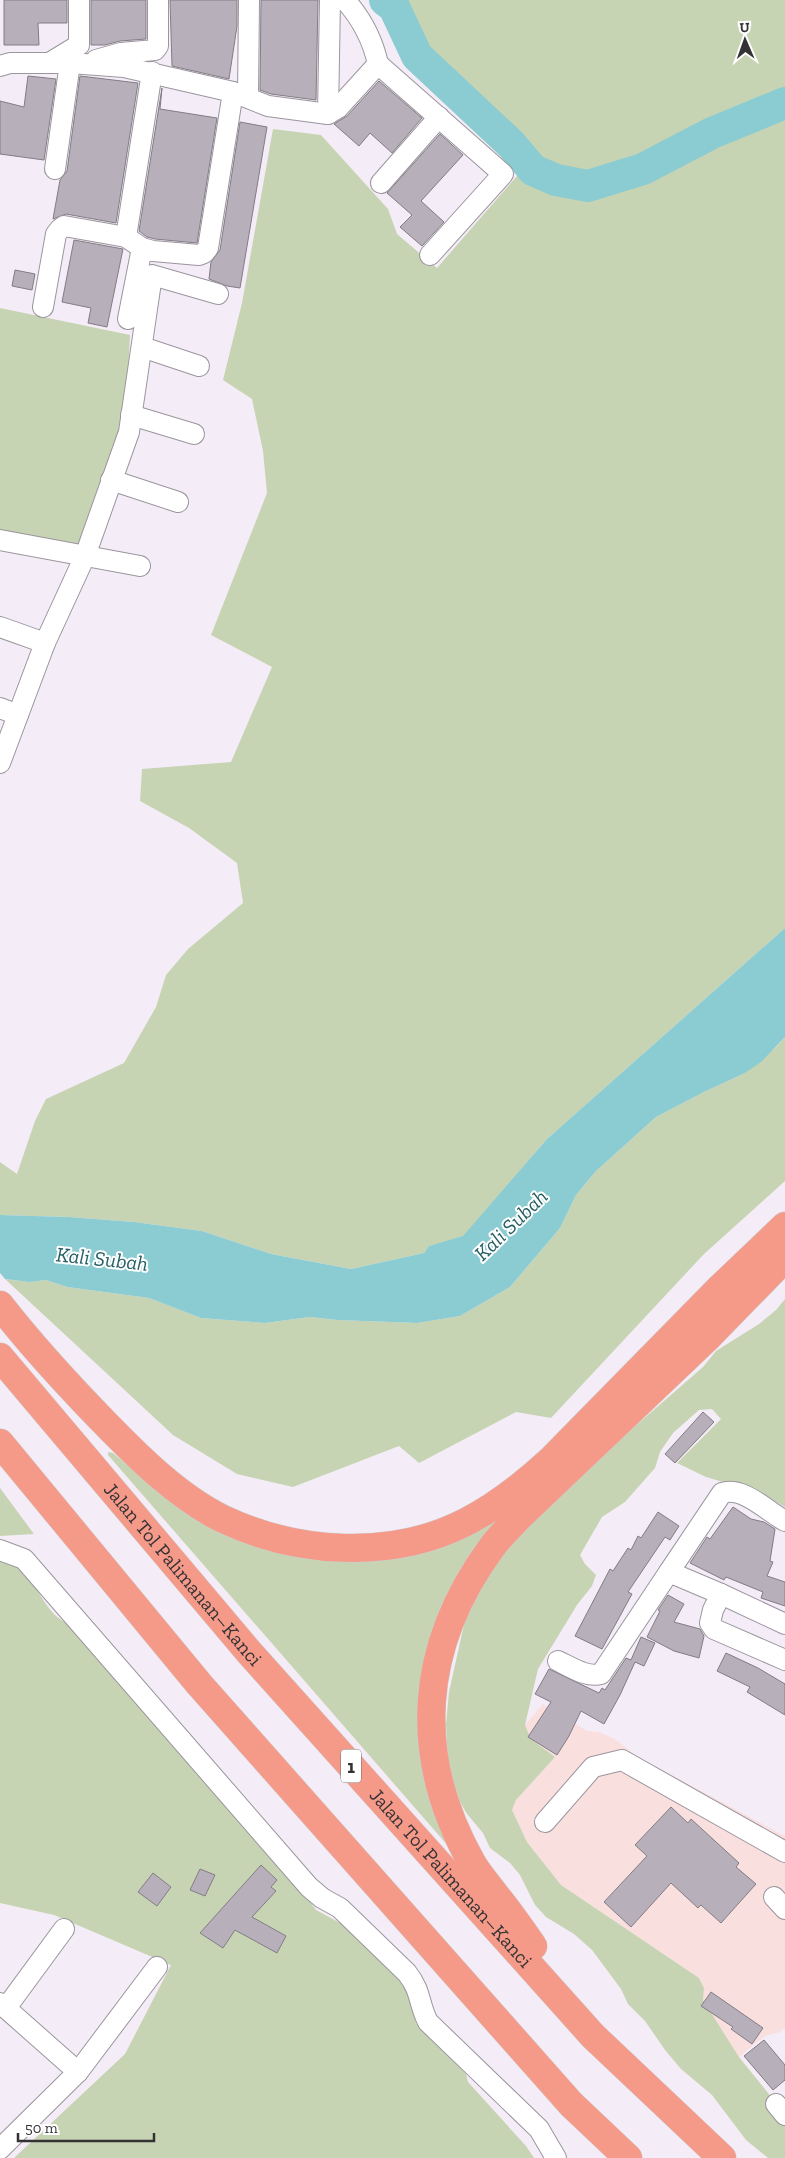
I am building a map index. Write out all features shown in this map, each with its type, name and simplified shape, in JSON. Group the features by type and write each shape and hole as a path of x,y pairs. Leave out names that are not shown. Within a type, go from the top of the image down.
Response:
{"highway":[{"path":"8,1315 77,1395 128,1447 174,1487 222,1518 274,1537 305,1544 350,1548 385,1545 414,1541 466,1522 498,1503 531,1478 719,1289 785,1226"},
{"path":"616,2057 473,1865 449,1817 437,1777 432,1747 430,1707 435,1673 445,1633 456,1606 471,1578 493,1545 520,1516 710,1335 785,1258"},
{"name":"Jalan Tol Palimanan–Kanci","path":"0,1357 248,1652 593,2036 722,2158"},
{"path":"0,1443 199,1684 571,2104 615,2158"},
{"path":"571,2104 628,2158"}],"street":[{"path":"49,63 79,45 79,0"},
{"path":"78,64 120,53 155,50 158,46 158,0"},
{"path":"128,319 134,243 160,74 168,0"},
{"path":"43,307 56,234 64,226 134,243 163,253 199,255 208,248 240,95 249,0"},
{"path":"328,114 330,0"},
{"path":"346,0 354,10 372,43 378,64 503,174 430,255"},
{"path":"0,66 10,63 78,64 160,74 240,95 268,106 328,114 338,108 378,64"},
{"path":"55,169 78,64"},
{"path":"381,183 440,117"},
{"path":"0,763 9,711 45,643 85,556 129,432 152,275 218,294"},
{"path":"142,347 199,366"},
{"path":"131,415 194,434"},
{"path":"111,480 178,502"},
{"path":"0,540 140,566"},
{"path":"0,627 45,643"},
{"path":"558,1662 595,1676 601,1674 722,1493 736,1492 785,1521"},
{"path":"0,1550 24,1559 309,1887 322,1898 340,1908 407,1973 416,1985 422,2011 428,2022 539,2129 556,2158"},
{"path":"669,1572 785,1624"},
{"path":"721,1594 713,1610 710,1623 714,1629 785,1660"},
{"path":"545,1822 593,1767 622,1760 785,1852"},
{"path":"64,1929 3,2006 78,2072"},
{"path":"2,2142 78,2072 157,1967"}],"shaded area":[{"path":"543,1704 587,1731 599,1732 615,1739 638,1757 785,1836 785,2028 780,2032 765,2036 739,2057 703,2000 704,1988 699,1978 561,1885 527,1842 512,1810 516,1800 555,1757 531,1739 525,1725"}],"green space":[{"path":"389,0 785,0 785,928 547,1139 463,1237 429,1246 424,1253 351,1269 271,1254 202,1231 134,1222 69,1217 0,1215 0,1162 17,1174 35,1121 46,1099 124,1063 156,1007 166,975 188,949 243,903 237,863 189,828 140,801 142,769 231,762 272,667 211,635 267,493 263,451 252,399 223,380 242,303 273,129 321,135 388,209 397,234 437,268 517,176 530,144 454,75"},
{"path":"0,308 130,335 126,411 87,537 77,546 0,534"},
{"path":"785,1037 785,1181 704,1254 551,1418 516,1412 419,1463 399,1446 293,1487 237,1474 173,1435 5,1279 29,1282 46,1280 67,1287 149,1298 201,1318 265,1323 310,1317 417,1323 460,1316 510,1287 560,1228 576,1195 596,1171 656,1117 745,1073"},
{"path":"785,1299 785,1507 753,1487 733,1485 706,1477 677,1463 721,1419 712,1409 699,1410 673,1433 660,1452 655,1468 625,1502 602,1517 580,1555 585,1564 596,1575 592,1586 577,1605 538,1669 525,1725 531,1739 555,1757 516,1800 512,1810 527,1842 561,1885 699,1978 704,1988 703,2000 739,2057 785,2114 785,2158 768,2158 746,2140 712,2095 681,2069 645,2021 628,2004 621,1989 592,1950 574,1934 546,1917 535,1905 520,1875 510,1863 490,1848 483,1833 467,1814 455,1793 448,1769 446,1724 449,1692 469,1602 500,1552 618,1441 703,1367 716,1351 759,1324 776,1310"},
{"path":"108,1452 113,1453 163,1495 338,1555 515,1500 475,1549 449,1591 437,1617 422,1673 419,1731 422,1760 429,1788 453,1848 449,1847 108,1455"},
{"path":"0,1488 34,1534 0,1536"},
{"path":"0,1561 10,1563 19,1568 32,1582 49,1609 76,1629 298,1885 316,1910 342,1924 383,1959 409,1991 416,2023 466,2074 468,2082 526,2146 534,2158 14,2158 125,2054 171,1965 54,1915 0,1903"}],"water":[{"name":"Kali Subah","path":"785,928 785,1037 761,1062 745,1073 656,1117 596,1171 576,1195 560,1228 510,1287 460,1316 417,1323 310,1317 265,1323 201,1318 149,1298 67,1287 46,1280 29,1282 5,1279 0,1273 0,1215 69,1217 134,1222 202,1231 271,1254 351,1269 424,1253 429,1246 463,1236 547,1139"}],"building":[{"path":"4,0 67,0 67,23 38,23 39,45 4,45"},
{"path":"91,0 146,0 146,39 120,41 105,45 91,45"},
{"path":"170,0 237,0 237,26 229,79 172,66"},
{"path":"261,0 318,0 316,100 271,94 260,90"},
{"path":"28,76 56,79 44,160 0,154 0,101 24,107"},
{"path":"80,76 138,83 116,223 66,214 53,219 60,180 67,171"},
{"path":"379,81 422,118 392,153 370,133 359,146 334,124 347,116"},
{"path":"162,88 160,109 217,118 197,243 155,239 147,237 139,231"},
{"path":"240,122 267,127 240,288 227,286 209,279 211,262 220,250"},
{"path":"440,134 463,155 421,201 444,222 422,246 400,227 412,215 387,193"},
{"path":"74,240 123,249 107,327 88,323 91,308 62,302"},
{"path":"15,270 35,274 32,290 12,286"},
{"path":"703,1412 714,1422 675,1463 665,1454"},
{"path":"733,1507 751,1519 764,1522 775,1529 770,1561 773,1562 767,1576 785,1582 785,1606 761,1598 763,1592 726,1577 724,1580 690,1563 707,1537 710,1539"},
{"path":"658,1512 679,1526 670,1540 665,1537 628,1592 632,1594 602,1649 575,1636 610,1569 613,1571 628,1548 631,1550 638,1536 641,1538"},
{"path":"668,1595 684,1604 674,1622 700,1629 704,1636 699,1658 674,1651 647,1637 660,1611 658,1610"},
{"path":"641,1637 655,1643 644,1666 635,1662 604,1724 581,1711 557,1755 528,1737 551,1702 535,1694 549,1669 599,1693 602,1688 605,1690 626,1658 631,1660"},
{"path":"726,1653 758,1668 785,1684 785,1715 747,1692 750,1687 717,1671"},
{"path":"671,1807 688,1823 691,1819 739,1863 736,1867 756,1884 721,1923 701,1905 698,1908 671,1883 631,1927 604,1902 647,1856 635,1845"},
{"path":"261,1865 277,1880 271,1887 276,1891 252,1917 286,1936 277,1953 235,1930 223,1948 200,1933"},
{"path":"200,1869 215,1875 205,1896 190,1890"},
{"path":"153,1873 171,1887 157,1906 138,1892"},
{"path":"711,1992 763,2028 752,2044 731,2029 733,2027 701,2006"},
{"path":"764,2040 785,2065 785,2080 773,2090 744,2056"}],"waterway":[{"path":"385,0 394,7 417,56 511,144 533,170 556,180 588,186 643,169 712,133 785,103"}]}
